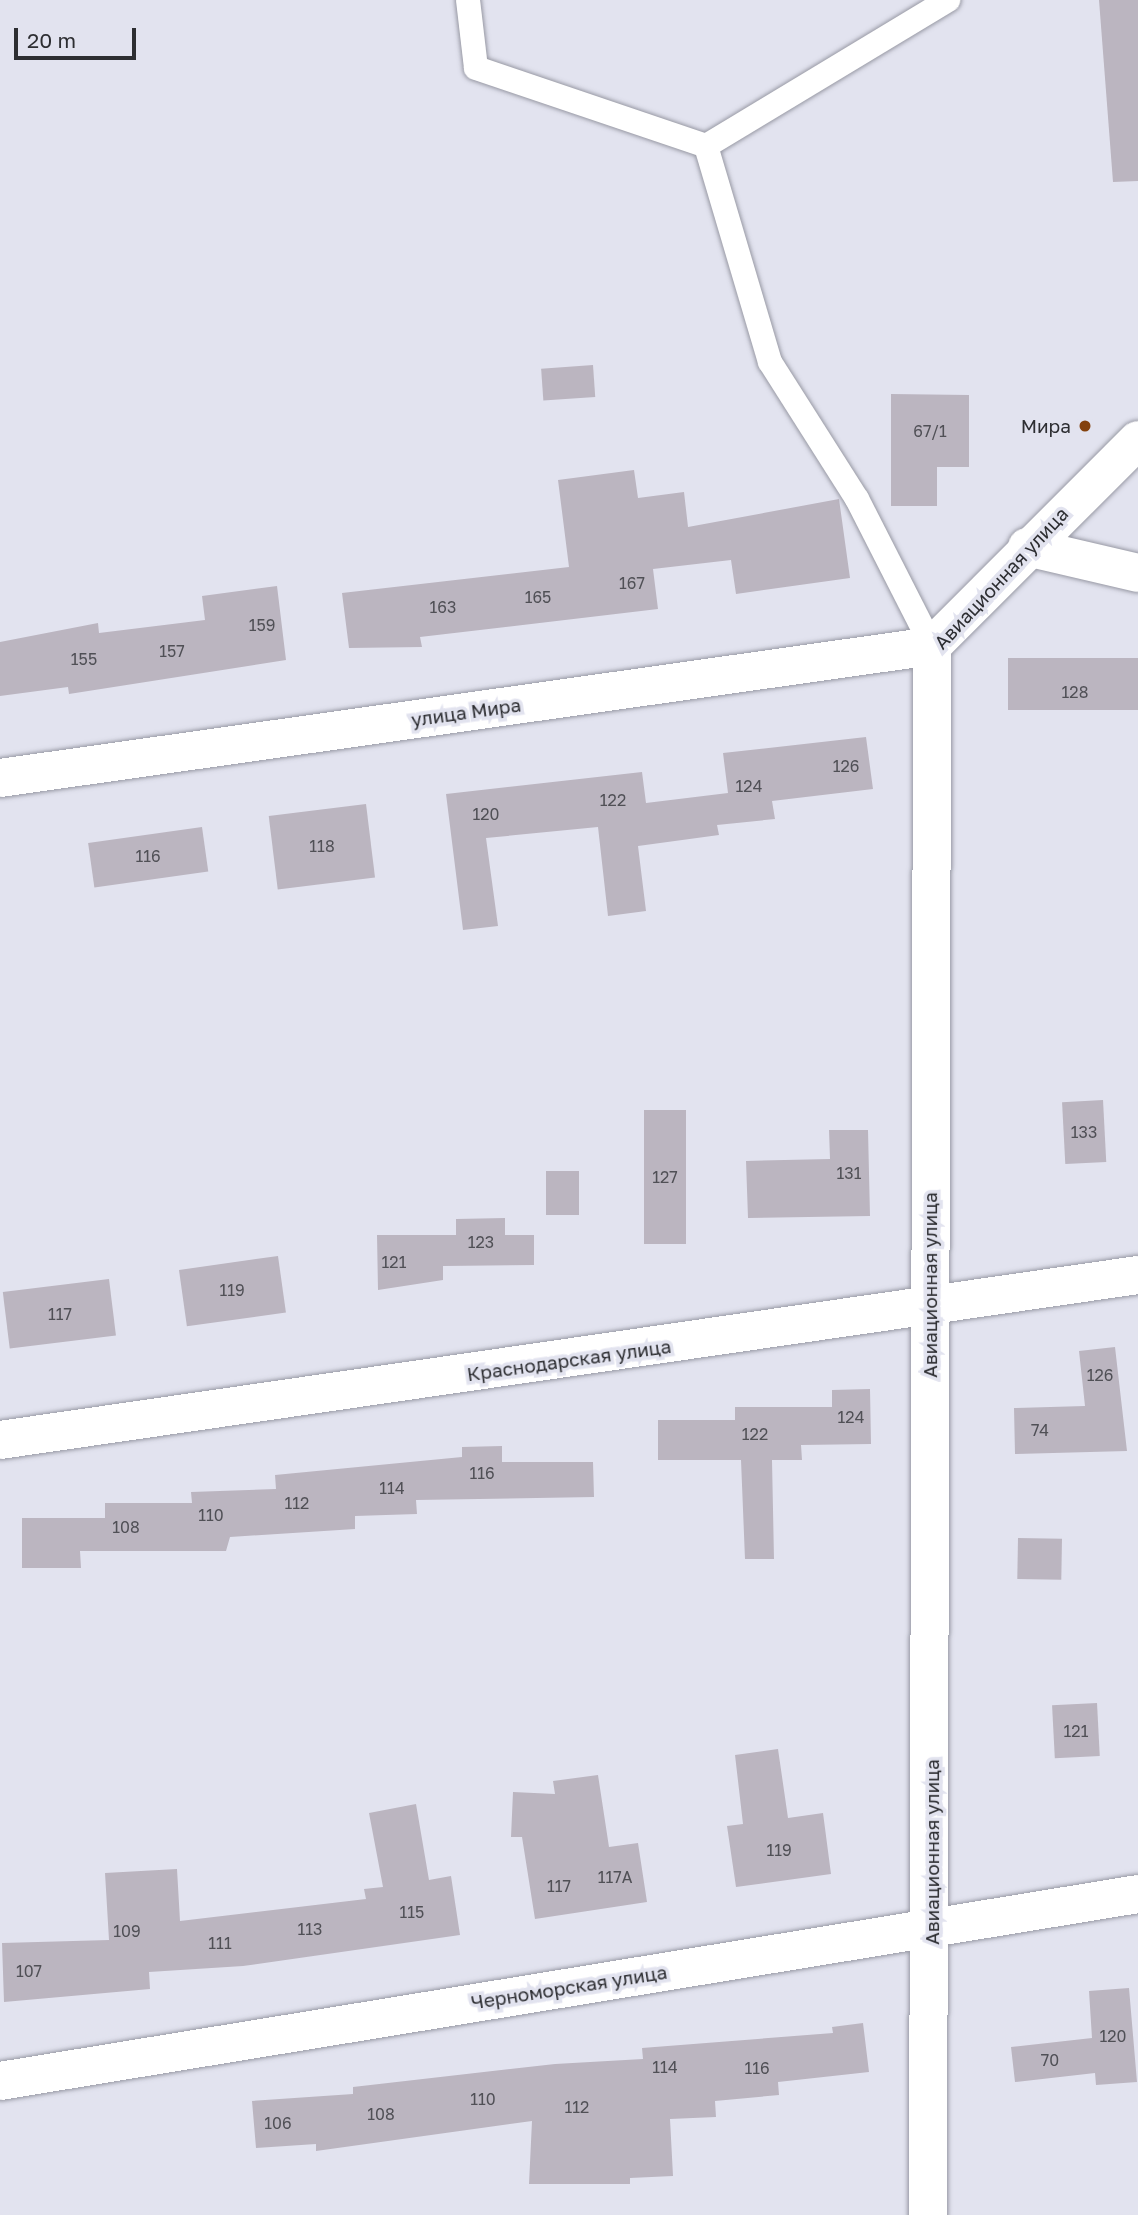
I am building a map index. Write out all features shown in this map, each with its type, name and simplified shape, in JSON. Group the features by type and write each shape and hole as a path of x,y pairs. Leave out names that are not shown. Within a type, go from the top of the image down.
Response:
{"main road":[{"name":"Авиационная улица","path":"928,2215 932,1927 932,646 1027,547 1138,440"},
{"path":"1027,547 1138,573"},
{"name":"улица Мира","path":"0,778 932,646"},
{"name":"Краснодарская улица","path":"0,1440 930,1310 1138,1275"},
{"name":"Черноморская улица","path":"0,2081 1138,1894"}],"lane":[{"path":"468,0 476,68 706,146 948,0"},
{"path":"706,146 770,362 856,499 932,646"}],"building":[{"path":"1099,0 1138,0 1138,181 1113,182"},
{"path":"593,365 595,397 543,401 541,369"},
{"path":"891,394 969,395 969,467 937,467 937,506 891,506"},
{"path":"634,470 638,498 684,492 688,527 839,499 850,578 736,594 731,560 653,569 658,609 420,637 422,647 349,648 342,593 569,567 558,480"},
{"path":"277,586 286,660 69,694 68,687 0,696 0,642 98,623 99,633 205,620 202,596"},
{"path":"1008,658 1138,658 1138,710 1008,710"},
{"path":"866,737 873,789 772,801 775,819 717,825 719,835 638,846 646,911 608,916 598,827 486,838 498,926 463,930 446,794 642,772 646,803 728,793 723,753"},
{"path":"366,804 375,877 278,889 269,816"},
{"path":"202,827 208,872 94,888 88,843"},
{"path":"1103,1100 1106,1162 1065,1164 1062,1102"},
{"path":"644,1110 686,1110 686,1244 644,1244"},
{"path":"829,1130 868,1130 870,1216 748,1218 746,1161 830,1159"},
{"path":"546,1171 579,1171 579,1215 546,1215"},
{"path":"505,1218 505,1235 534,1235 534,1265 443,1266 443,1280 378,1290 377,1235 456,1235 456,1219"},
{"path":"278,1256 286,1312 187,1326 179,1270"},
{"path":"109,1279 116,1336 10,1349 3,1292"},
{"path":"1115,1347 1127,1451 1015,1454 1014,1408 1085,1406 1079,1351"},
{"path":"870,1389 871,1444 801,1445 802,1460 772,1460 774,1559 745,1559 741,1460 658,1460 658,1420 735,1420 735,1407 832,1407 832,1390"},
{"path":"502,1446 502,1462 593,1462 594,1497 416,1500 417,1514 355,1516 355,1529 230,1537 226,1551 80,1551 81,1568 22,1568 22,1518 105,1518 105,1503 192,1503 191,1492 276,1489 275,1475 462,1457 462,1447"},
{"path":"1018,1538 1062,1539 1061,1580 1017,1579"},
{"path":"1097,1703 1100,1756 1055,1758 1052,1705"},
{"path":"778,1749 788,1818 823,1813 831,1874 736,1887 727,1826 743,1824 735,1755"},
{"path":"598,1775 609,1847 638,1843 647,1902 535,1919 522,1837 511,1837 513,1792 555,1794 553,1781"},
{"path":"416,1804 429,1880 451,1876 460,1935 243,1966 149,1972 150,1989 4,2002 2,1943 109,1940 105,1873 177,1869 180,1921 366,1899 364,1889 383,1887 369,1813"},
{"path":"1129,1988 1137,2082 1096,2085 1095,2073 1015,2082 1011,2047 1092,2038 1089,1991"},
{"path":"863,2023 869,2072 778,2082 779,2095 715,2101 716,2117 670,2119 673,2176 630,2178 630,2184 529,2184 532,2121 316,2151 316,2144 256,2148 252,2101 353,2094 353,2087 555,2064 643,2059 642,2048 833,2033 832,2027"}],"place":[{"name":"Мира","path":"1085,426"}]}
